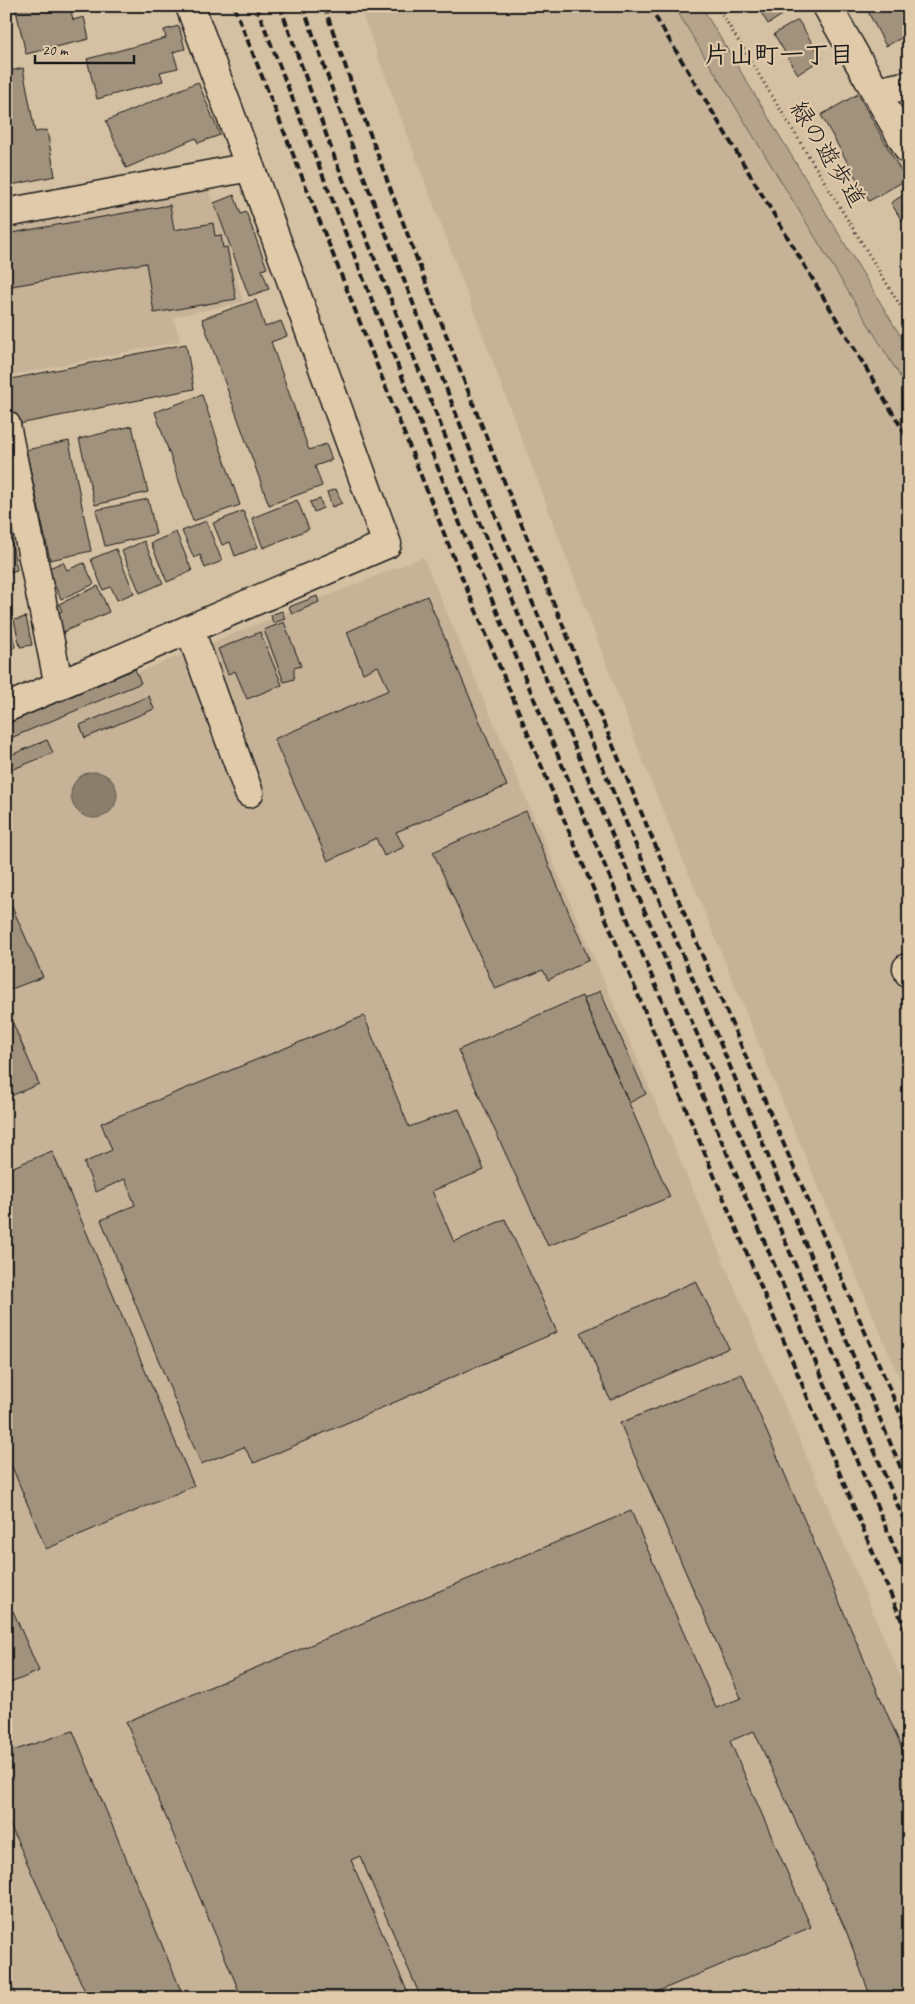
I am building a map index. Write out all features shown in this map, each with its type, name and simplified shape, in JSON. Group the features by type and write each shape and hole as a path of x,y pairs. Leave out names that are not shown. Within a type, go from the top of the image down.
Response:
{"street":[{"path":"6,708 387,544 190,6"},
{"path":"827,6 909,150"},
{"path":"876,92 909,85"},
{"path":"6,213 250,167"},
{"path":"6,425 59,686"},
{"path":"190,630 249,793"},
{"path":"909,967 906,968 909,973"}],"path":[{"name":"緑の遊歩道","path":"717,6 909,320"}],"shaded area":[{"path":"359,6 674,6 909,391 909,1400 795,1132 646,769"},
{"path":"674,6 701,6 909,350 909,391"},
{"path":"208,190 228,244 243,302 173,317 180,341 8,376 6,366 6,228"},
{"path":"423,557 909,1697 909,1998 6,1998 6,726"},
{"path":"94,772 107,776 113,782 117,795 113,808 107,814 94,818 81,814 75,808 71,795 75,782 81,776"}],"building":[{"path":"15,6 70,6 73,20 84,17 89,39 26,54"},
{"path":"757,6 796,6 768,24"},
{"path":"865,6 909,6 909,34 886,46"},
{"path":"798,20 822,59 798,74 774,34"},
{"path":"179,26 185,49 173,52 178,68 160,72 163,81 97,99 87,59 166,38 164,30"},
{"path":"23,68 35,132 47,130 55,176 6,186 6,72"},
{"path":"198,82 220,135 198,143 196,138 126,168 106,121"},
{"path":"909,92 909,121 907,122 901,94"},
{"path":"858,94 906,180 869,201 821,115"},
{"path":"909,191 909,216 902,221 891,203"},
{"path":"234,195 241,214 246,212 267,268 262,270 269,289 249,296 214,203"},
{"path":"170,205 174,230 213,223 215,236 221,235 223,248 227,247 236,299 154,313 146,263 6,287 6,234"},
{"path":"256,300 265,327 281,321 287,336 271,342 309,450 326,444 332,460 315,466 322,486 269,505 202,319"},
{"path":"186,344 194,389 14,425 6,380"},
{"path":"202,395 240,505 193,521 155,412"},
{"path":"132,426 148,492 95,505 79,439"},
{"path":"69,441 91,551 50,560 26,450"},
{"path":"336,489 342,503 332,507 327,492"},
{"path":"148,499 156,534 105,546 96,510"},
{"path":"320,499 323,508 314,512 310,502"},
{"path":"297,500 309,529 263,548 252,518"},
{"path":"243,511 258,547 235,556 230,542 222,545 213,523"},
{"path":"206,521 222,561 205,568 200,555 194,558 182,531"},
{"path":"6,527 9,527 17,570 6,573"},
{"path":"176,532 192,571 167,582 151,543"},
{"path":"144,541 163,583 140,593 122,551"},
{"path":"116,549 134,593 117,600 111,587 103,590 91,559"},
{"path":"63,562 67,570 84,563 94,584 61,599 47,569"},
{"path":"98,586 109,612 63,632 55,614 62,611 59,604"},
{"path":"317,596 319,602 292,614 289,607"},
{"path":"427,596 507,786 396,832 404,847 384,856 376,838 328,861 274,739 389,690 378,666 363,673 347,632"},
{"path":"6,601 15,647 6,652"},
{"path":"282,611 285,619 273,623 271,615"},
{"path":"26,617 32,645 20,647 14,620"},
{"path":"284,622 301,666 294,668 294,679 284,682 264,630"},
{"path":"260,632 282,685 247,699 235,671 228,674 218,649"},
{"path":"135,669 141,683 6,740 6,724"},
{"path":"149,696 154,709 85,738 80,725"},
{"path":"47,740 53,753 6,772 6,757"},
{"path":"526,811 589,960 548,980 543,970 495,989 433,852"},
{"path":"6,893 43,977 6,991"},
{"path":"600,991 646,1094 629,1103 583,999"},
{"path":"582,996 670,1197 548,1246 458,1050"},
{"path":"6,1007 39,1084 6,1098"},
{"path":"364,1016 409,1127 459,1109 484,1170 432,1191 454,1242 505,1219 557,1332 254,1463 244,1447 201,1464 101,1220 135,1205 125,1179 96,1192 84,1163 112,1150 101,1123"},
{"path":"52,1151 194,1486 46,1549 6,1452 6,1170"},
{"path":"696,1281 729,1348 610,1400 581,1332"},
{"path":"742,1374 909,1765 909,1998 871,1998 847,1933 754,1731 730,1741 811,1927 642,1998 421,1998 360,1856 351,1860 410,1998 242,1998 126,1722 631,1511 716,1708 741,1698 620,1423"},
{"path":"13,1611 39,1671 6,1685 6,1613"},
{"path":"73,1731 184,1998 88,1998 6,1816 6,1753"},
{"path":"6,1972 17,1998 6,1998"}],"railway":[{"path":"234,6 453,556 909,1638"},
{"path":"256,6 464,534 909,1582"},
{"path":"280,6 335,159 480,524 909,1532"},
{"path":"303,6 355,154 497,519 909,1487"},
{"path":"324,6 390,188 459,368 531,547 604,725 909,1434"},
{"path":"649,6 909,440"}],"district":[{"name":"片山町一丁目","path":"779,54"}]}
